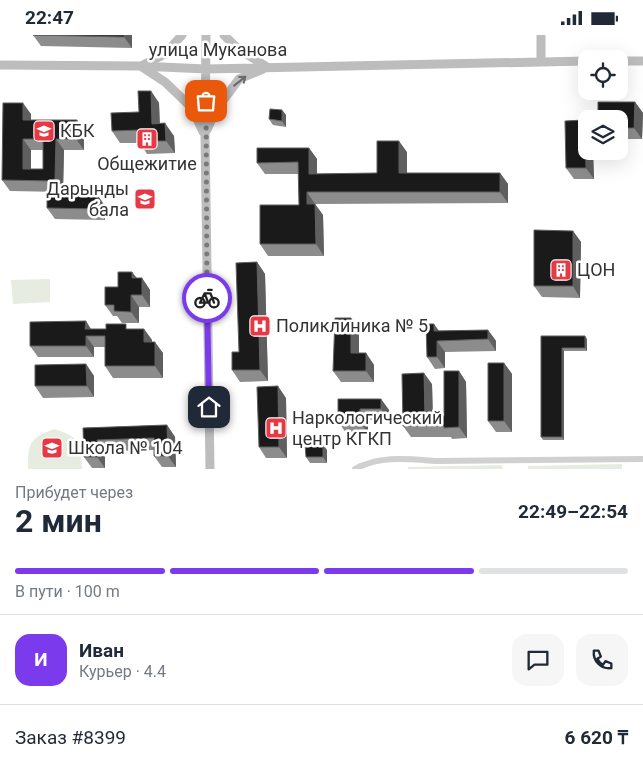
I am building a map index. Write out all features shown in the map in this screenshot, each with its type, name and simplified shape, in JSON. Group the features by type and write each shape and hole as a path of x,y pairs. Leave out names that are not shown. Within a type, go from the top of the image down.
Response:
{"main road":[{"path":"140,66 165,54 182,35"},
{"path":"206,35 205,135 210,469"},
{"path":"224,35 237,48 267,67"},
{"path":"541,35 541,62"},
{"name":"улица Муканова","path":"0,65 140,66 206,69 578,61"},
{"path":"628,61 643,61"},
{"path":"140,66 165,82 192,108 205,135"},
{"path":"205,135 216,110 239,79 267,67"}],"street":[{"path":"355,469 368,462 401,459 435,461 643,459"}],"shaded area":[{"path":"50,279 50,302 13,304 11,280"},
{"name":"Школа № 104","path":"54,429 69,435 77,442 80,447 82,469 28,469 32,443 39,436"},
{"path":"622,464 622,469 528,469 528,466"},
{"path":"502,465 503,469 408,469 408,467"}],"building":[{"path":"33,35 124,35 124,37"},
{"path":"138,91 151,91 152,124 165,123 166,141 139,141 139,130 112,131 111,113 139,112"},
{"path":"598,102 635,102 634,128 628,128 628,110 598,110"},
{"path":"3,103 23,103 23,120 77,120 76,139 56,139 54,181 2,180","holes":["23,139 43,139 43,169 23,169"]},
{"path":"270,109 282,110 282,121 269,119"},
{"path":"578,120 578,160 586,160 586,168 566,168 565,121"},
{"path":"377,141 399,141 399,173 500,173 500,192 307,192 307,204 315,204 316,244 260,244 260,205 299,205 298,162 257,163 257,148 309,148 309,174 377,173"},
{"path":"47,194 97,194 97,209 47,208"},
{"name":"ЦОН","path":"534,230 573,231 573,286 534,286"},
{"path":"257,262 260,370 232,370 232,352 239,352 236,263"},
{"path":"118,272 132,272 132,278 142,278 142,295 131,295 131,312 114,311 114,305 105,305 105,287 118,287"},
{"path":"335,318 351,318 351,353 366,353 366,371 333,371"},
{"path":"86,321 85,329 106,329 106,324 126,324 126,329 144,329 144,342 155,342 155,366 105,366 105,336 86,336 86,346 30,346 30,322"},
{"path":"426,324 434,324 434,331 488,330 488,339 437,341 437,357 427,357"},
{"path":"541,336 585,336 585,348 562,348 562,437 541,437"},
{"path":"488,363 504,363 504,421 488,421"},
{"path":"86,364 87,386 35,386 35,365"},
{"path":"444,371 459,371 459,427 403,426 402,374 424,373 425,417 444,416"},
{"path":"278,386 279,447 259,447 257,387"},
{"path":"338,399 381,399 381,409 360,409 360,422 338,421"},
{"path":"167,425 168,456 154,456 154,438 97,440 97,457 84,457 83,428"},
{"path":"305,444 323,444 323,457 306,457"}],"way so far":[{"path":"206,101 207,298"}],"place":[{"name":"КБК","path":"44,131"},
{"name":"Общежитие","path":"147,139"},
{"name":"Дарынды бала","path":"145,199"},
{"name":"ЦОН","path":"561,270"},
{"name":"Поликлиника № 5","path":"260,326"},
{"name":"Наркологический центр КГКП","path":"276,428"},
{"name":"Школа № 104","path":"52,448"}],"route":[{"path":"207,298 209,407"}]}
